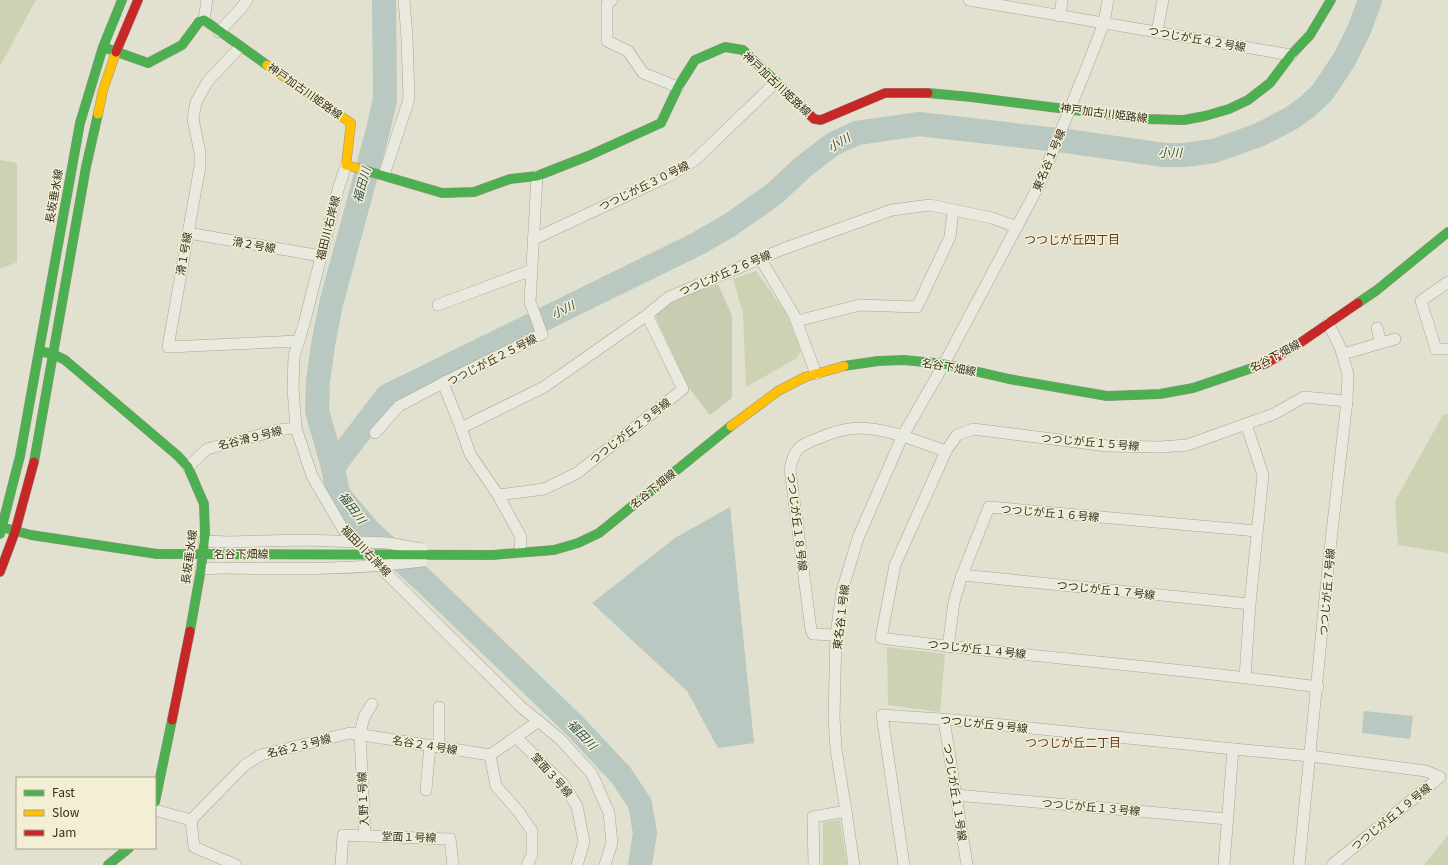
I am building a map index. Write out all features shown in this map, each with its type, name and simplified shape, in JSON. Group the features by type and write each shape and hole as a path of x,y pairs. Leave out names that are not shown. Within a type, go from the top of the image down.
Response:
{"main road":[{"path":"122,0 103,47 148,63 182,45 199,22 204,20"},
{"path":"0,572 15,532 34,460 94,128 116,52 138,0"},
{"name":"神戸加古川姫路線","path":"204,20 240,47 351,123 346,165 442,193 474,192 510,179 537,176 588,156 661,123 678,87 695,60 725,47 743,50 814,119 821,120 885,93 926,93 1145,119 1184,120 1205,116 1229,109 1248,100 1270,83 1291,55 1310,35 1332,1"},
{"name":"長坂垂水線","path":"1,531 20,456 80,123 90,85 103,47"},
{"name":"名谷下畑線","path":"1,531 157,554 458,556 554,550 578,543 599,533 718,436 778,391 805,377 847,365 878,361 904,360 944,364 1009,379 1107,396 1160,394 1193,388 1241,374 1264,364 1297,345 1377,290 1448,232"},
{"name":"長坂垂水線","path":"39,351 53,354 65,360 178,456 188,467 204,504 206,524 201,569 180,682 156,797"},
{"path":"108,865 128,849"}],"street":[{"path":"204,20 207,0"},
{"path":"220,32 247,0"},
{"path":"384,175 409,99 404,0"},
{"path":"612,0 607,4 607,41 628,51 643,73 678,87"},
{"name":"つつじが丘４２号線","path":"969,0 1291,55"},
{"path":"1060,16 1062,0"},
{"name":"東名谷１号線","path":"854,865 836,749 834,717 836,635 842,591 858,538 902,437 944,364 1039,185 1104,23 1108,0"},
{"path":"1157,32 1163,0"},
{"name":"滑１号線","path":"240,47 208,81 196,102 193,119 200,152 200,166 168,347 299,341"},
{"name":"つつじが丘３０号線","path":"534,239 669,176 695,160 776,82"},
{"name":"福田川右岸線","path":"346,165 294,356 293,389 296,428 312,476 343,529 520,706 560,738 592,774 609,813 612,843 605,865"},
{"name":"つつじが丘２５号線","path":"520,552 521,537 498,495 470,454 462,428 443,383 542,334 530,302 537,176"},
{"name":"つつじが丘２６号線","path":"462,428 544,387 669,297 783,249 892,210 930,206 992,218 1017,227"},
{"path":"796,321 860,306 917,307 950,237 953,210"},
{"name":"滑２号線","path":"188,233 321,256"},
{"path":"760,258 794,315 816,374"},
{"path":"438,305 532,270"},
{"path":"1448,282 1421,302 1436,348 1448,349"},
{"name":"つつじが丘２９号線","path":"498,495 544,489 577,473 683,389 647,314"},
{"name":"つつじが丘７号線","path":"1299,865 1318,687 1329,558 1347,401 1348,374 1340,346 1328,323"},
{"path":"1377,328 1381,343"},
{"path":"1343,354 1395,340"},
{"path":"375,433 399,406 443,383"},
{"name":"つつじが丘１５号線","path":"946,451 957,435 972,429 1108,446 1160,447 1187,445 1274,414 1304,397 1347,401"},
{"path":"1245,677 1250,604 1263,474 1246,424"},
{"name":"名谷滑９号線","path":"188,467 207,449 278,430 296,428"},
{"name":"つつじが丘１８号線","path":"836,635 814,634 811,630 790,469 792,459 800,445 830,434 856,428 881,430 902,437"},
{"path":"902,437 946,451"},
{"name":"つつじが丘１４号線","path":"946,451 895,565 881,638 948,647 1245,677 1318,687"},
{"name":"つつじが丘１６号線","path":"948,647 954,602 962,575 989,507 1257,531"},
{"name":"名谷下畑線","path":"204,541 229,542 306,540 388,543 458,556"},
{"name":"名谷下畑線","path":"201,569 306,569 388,566 458,556"},
{"name":"つつじが丘１７号線","path":"962,575 1250,604"},
{"name":"入野１号線","path":"341,865 343,835 365,836 360,734 364,717 372,704"},
{"path":"426,790 434,746 438,706"},
{"name":"つつじが丘９号線","path":"904,865 882,715 1310,756"},
{"name":"つつじが丘１１号線","path":"944,720 966,865"},
{"path":"527,865 532,855 532,831 518,811 496,786 490,755 539,721"},
{"name":"名谷２３号線","path":"191,820 245,765 261,755 350,733 360,734"},
{"name":"名谷２４号線","path":"360,734 490,755"},
{"name":"堂面３号線","path":"516,737 564,785 578,806 584,842 577,865"},
{"path":"1224,865 1233,749"},
{"name":"つつじが丘１９号線","path":"1310,756 1426,771 1440,777 1332,865"},
{"name":"つつじが丘１３号線","path":"956,795 1227,819"},
{"path":"156,810 191,820 194,847 236,865"},
{"path":"814,865 813,817 846,811"},
{"name":"堂面１号線","path":"365,836 450,839 453,865"}],"green space":[{"path":"0,0 36,0 0,66"},
{"path":"0,160 17,163 17,262 0,269"},
{"path":"756,271 786,313 801,350 797,358 746,387 743,313 733,279"},
{"path":"718,284 732,316 732,398 710,415 688,387 656,318 658,310 673,300"},
{"path":"1448,414 1448,553 1398,545 1395,501 1443,415"},
{"path":"887,647 945,654 940,712 888,705"},
{"path":"840,820 847,865 823,865 823,822"},
{"path":"1448,835 1448,865 1424,865"}],"shaded area":[{"path":"730,507 754,743 718,748 687,691 592,603 675,538"},
{"path":"1364,711 1413,716 1410,739 1362,733"}],"waterway":[{"name":"福田川","path":"384,0 385,99 331,304 318,381 317,411 333,467 338,494 370,532 423,580 574,725 621,775 640,804 645,833 640,865"},
{"name":"小川","path":"333,467 387,396 697,244 730,225 774,194 803,167 833,144 857,133 919,124 1066,141 1164,155 1185,155 1214,151 1259,135 1290,119 1307,107 1322,93 1344,60 1359,30 1370,0"}],"traffic: fast":[{"path":"122,0 103,47 148,63 182,45 199,22 204,20 267,65"},
{"path":"928,93 1145,119 1184,120 1205,116 1229,109 1248,100 1270,83 1291,55 1310,35 1331,0"},
{"path":"0,534 20,456 80,123 103,47"},
{"path":"357,168 442,193 474,192 510,179 537,176 588,156 661,123 678,87 695,60 725,47 743,50 797,102"},
{"path":"34,462 86,167 98,114"},
{"path":"1358,303 1377,290 1448,232"},
{"path":"39,351 53,354 65,360 178,456 188,467 204,504 205,535 201,569 190,631"},
{"path":"844,366 878,361 904,360 944,364 1009,379 1107,396 1160,394 1193,388 1258,366"},
{"path":"493,555 554,550 578,543 599,533 731,426"},
{"path":"5,528 31,535 157,554"},
{"path":"157,554 493,555"},
{"path":"156,797 172,720"},
{"path":"108,865 128,849"}],"traffic: slow":[{"path":"98,114 103,90 116,52"},
{"path":"267,65 351,123 346,165 357,168"},
{"path":"731,426 778,391 805,377 844,366"}],"traffic: jam":[{"path":"116,52 138,0"},
{"path":"797,102 814,119 821,120 885,93 928,93"},
{"path":"1258,366 1265,364 1297,345 1358,303"},
{"path":"0,572 15,532 34,462"},
{"path":"172,720 190,631"}],"district":[{"name":"つつじが丘四丁目","path":"1072,240"},
{"name":"つつじが丘二丁目","path":"1073,743"}]}
